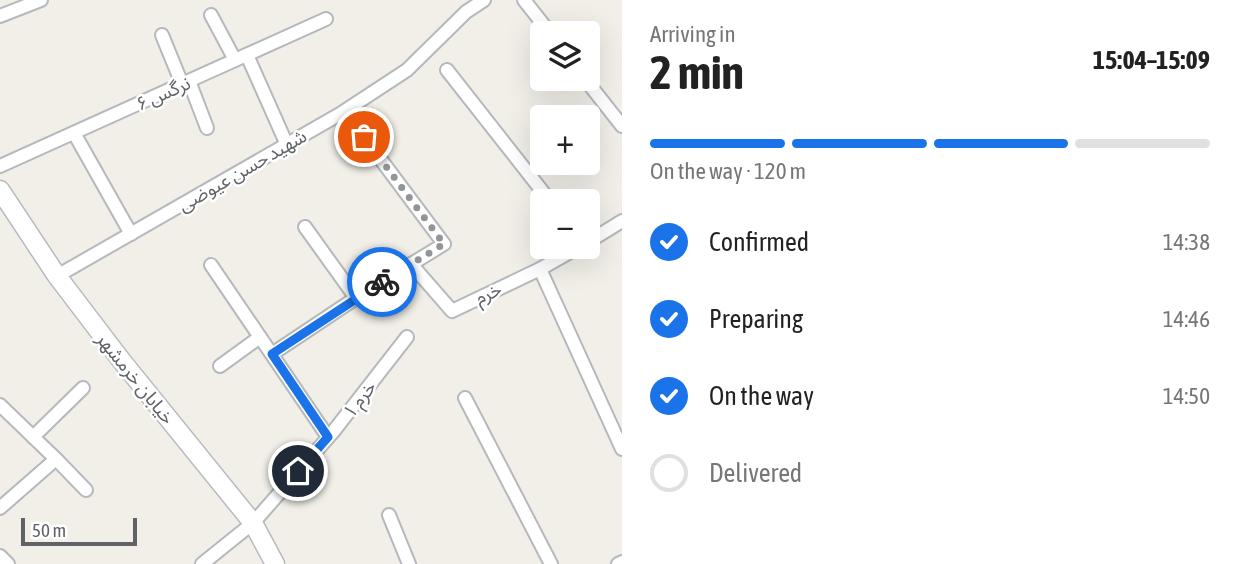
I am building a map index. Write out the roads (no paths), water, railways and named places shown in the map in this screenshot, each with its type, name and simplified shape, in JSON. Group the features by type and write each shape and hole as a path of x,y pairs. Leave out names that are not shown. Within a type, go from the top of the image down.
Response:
{"street":[{"path":"0,16 41,0"},
{"name":"شهید حسن عیوضی","path":"57,276 340,114 407,70 467,12 484,0"},
{"path":"524,0 541,21"},
{"path":"211,15 241,57 287,145"},
{"name":"نرگس ۶","path":"0,166 326,19"},
{"path":"162,36 207,128"},
{"path":"447,70 541,189"},
{"path":"594,91 622,126"},
{"path":"74,133 131,234"},
{"path":"272,354 444,244 364,137"},
{"name":"خیابان خرمشهر","path":"0,190 57,276 253,523 275,564"},
{"path":"600,235 622,221"},
{"path":"305,227 356,298"},
{"name":"خرم","path":"411,264 452,311 558,259"},
{"path":"211,265 328,437"},
{"path":"540,269 622,449"},
{"path":"220,366 260,337"},
{"name":"خرم ۱","path":"202,564 253,523 328,437 407,337"},
{"path":"33,437 83,388"},
{"path":"465,398 551,564"},
{"path":"0,405 86,490"},
{"path":"0,508 56,459"},
{"path":"388,515 409,564"},
{"path":"0,556 8,564"}]}
